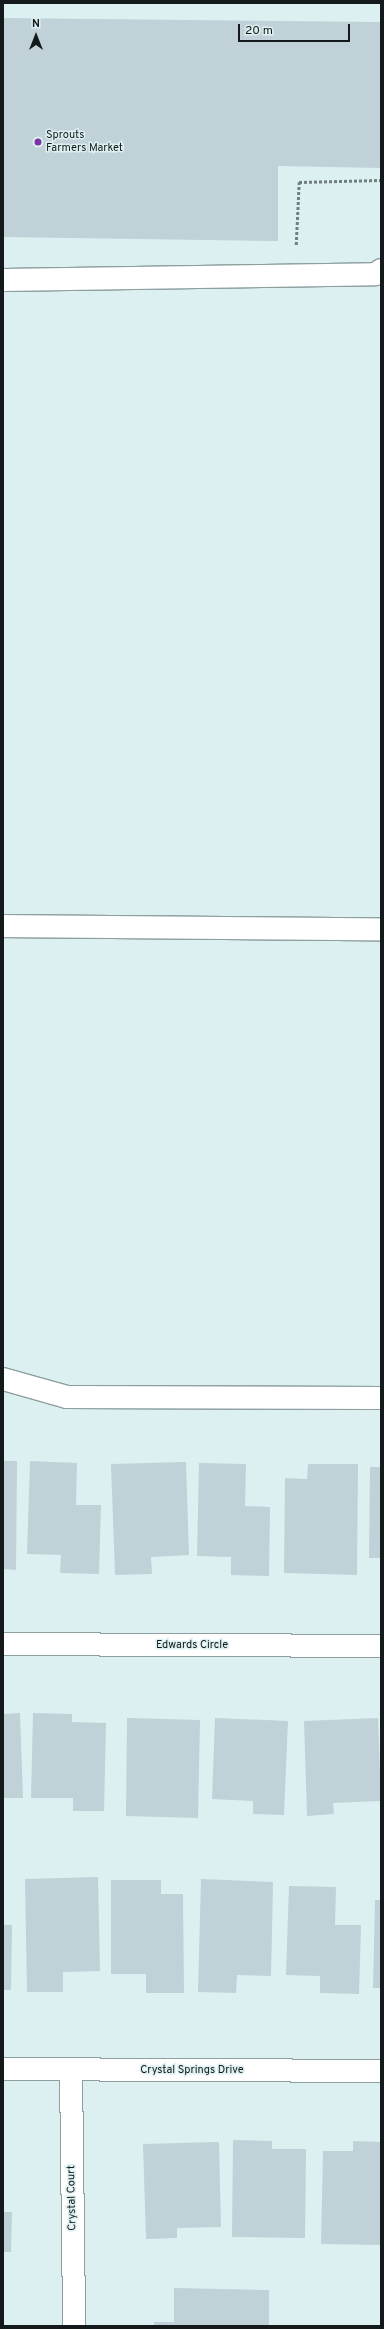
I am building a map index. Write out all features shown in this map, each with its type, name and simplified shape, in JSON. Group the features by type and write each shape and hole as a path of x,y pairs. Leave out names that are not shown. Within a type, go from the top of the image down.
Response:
{"street":[{"path":"3,280 376,274 381,270"},
{"path":"3,926 381,929"},
{"path":"3,1378 67,1397 381,1398"},
{"name":"Edwards Circle","path":"3,1644 381,1646"},
{"name":"Crystal Springs Drive","path":"3,2068 71,2070 381,2071"},
{"name":"Crystal Court","path":"71,2070 74,2326"}],"path":[{"path":"296,248 299,182 381,180"}],"building":[{"path":"3,18 381,22 381,168 278,166 278,241 3,237"},
{"path":"3,1461 17,1461 16,1570 3,1569"},
{"path":"30,1461 77,1463 76,1505 101,1505 99,1574 60,1573 61,1555 27,1554"},
{"path":"186,1462 189,1555 151,1557 152,1574 115,1575 111,1464"},
{"path":"199,1463 246,1464 245,1506 270,1507 269,1576 231,1575 231,1557 197,1556"},
{"path":"308,1464 358,1464 357,1575 284,1573 285,1478 307,1479"},
{"path":"370,1467 381,1467 381,1558 369,1558"},
{"path":"20,1713 23,1798 3,1798 3,1714"},
{"path":"33,1713 72,1714 72,1722 106,1723 104,1811 73,1811 73,1798 31,1798"},
{"path":"127,1718 200,1720 198,1818 126,1816"},
{"path":"215,1718 288,1721 284,1815 253,1814 253,1801 212,1799"},
{"path":"378,1718 381,1801 333,1803 334,1814 307,1816 304,1721"},
{"path":"98,1877 100,1971 63,1972 63,1992 27,1992 25,1879"},
{"path":"201,1879 273,1882 271,1976 237,1975 236,1993 198,1992"},
{"path":"111,1880 161,1880 161,1894 183,1894 184,1993 146,1993 146,1974 111,1974"},
{"path":"289,1886 336,1887 335,1925 361,1925 359,1994 320,1993 320,1976 286,1975"},
{"path":"375,1900 381,1900 381,1988 373,1988"},
{"path":"3,1925 12,1925 11,1990 3,1990"},
{"path":"233,2140 272,2141 272,2149 306,2149 305,2238 232,2237"},
{"path":"353,2141 381,2142 381,2245 321,2244 323,2151 353,2151"},
{"path":"219,2142 221,2227 177,2228 177,2238 146,2239 143,2144"},
{"path":"3,2212 12,2212 11,2252 3,2252"},
{"path":"174,2288 269,2290 269,2326 154,2326 154,2322 174,2322"}],"place":[{"name":"Sprouts Farmers Market","path":"38,142"}]}
